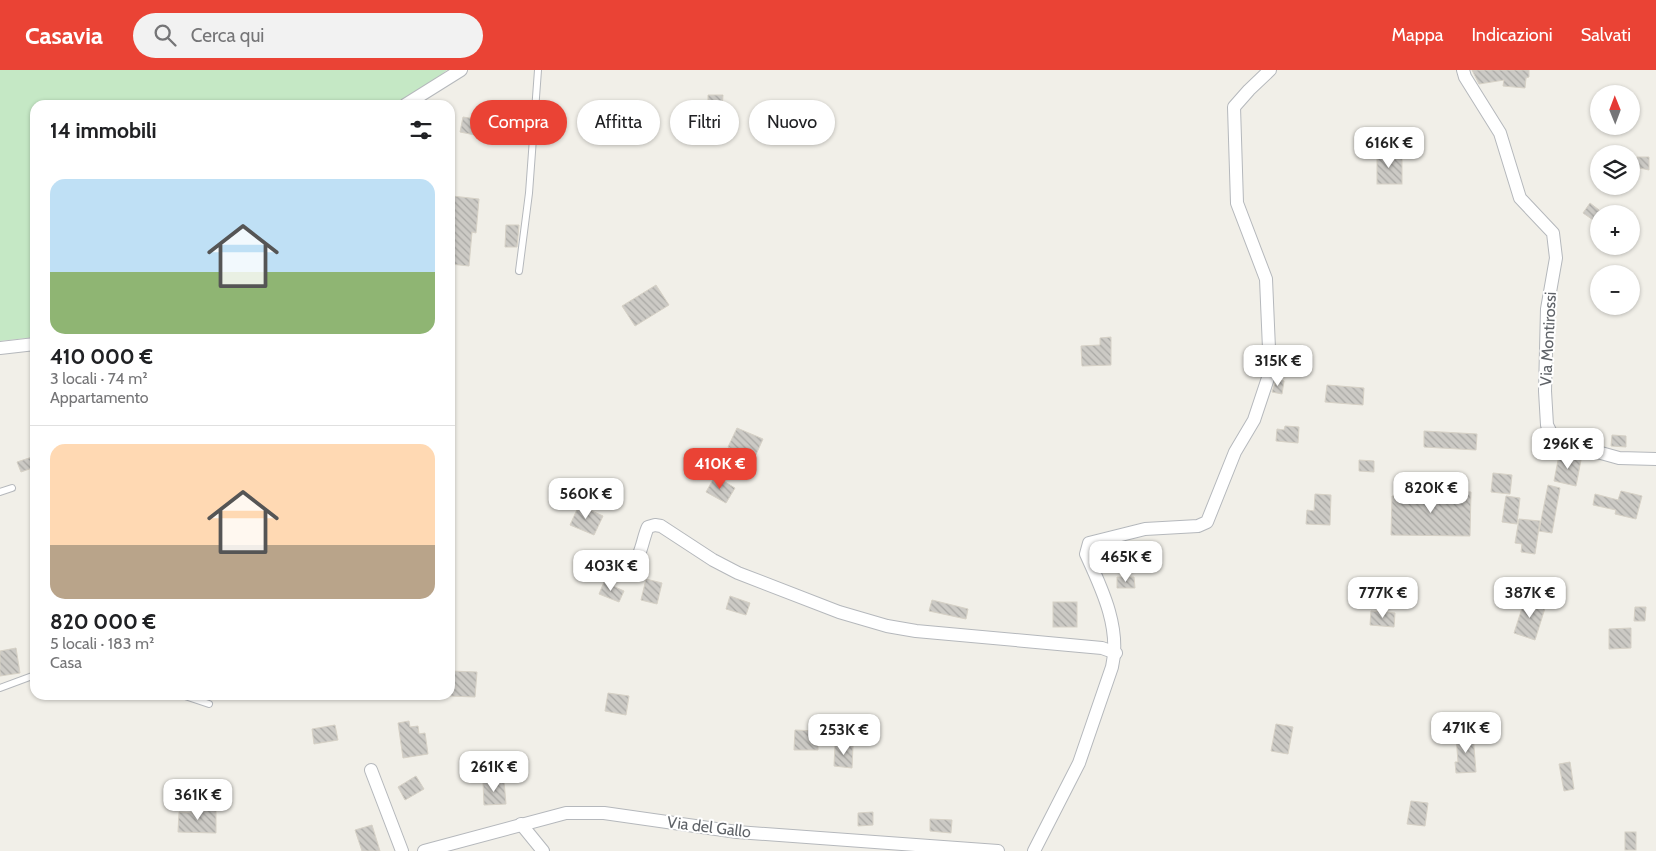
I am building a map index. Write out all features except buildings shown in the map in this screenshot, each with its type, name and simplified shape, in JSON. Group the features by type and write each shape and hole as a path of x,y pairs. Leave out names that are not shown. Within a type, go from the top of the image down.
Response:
{"street":[{"path":"413,100 461,70"},
{"path":"1034,851 1079,763 1116,653 1114,629 1101,587 1086,554 1090,543 1145,530 1198,526 1207,522 1235,452 1254,420 1270,372 1266,279 1237,203 1234,107 1270,70"},
{"name":"Via Montirossi","path":"1463,70 1464,77 1500,134 1520,198 1553,233 1556,258 1547,309 1545,392 1547,425 1552,435 1583,448 1619,458 1656,459"},
{"path":"0,348 30,345"},
{"path":"611,560 630,563 636,561 648,527 661,526 713,560 738,573 848,615 886,626 1102,648 1116,653"},
{"path":"371,770 402,851"},
{"name":"Via del Gallo","path":"424,851 566,813 604,813 736,832 998,851"},
{"path":"521,824 542,851"}],"lane":[{"path":"519,271 529,193 538,70"},
{"path":"0,492 12,488"},
{"path":"0,688 30,677"},
{"path":"197,700 209,704"}],"green space":[{"path":"0,70 447,70 419,92 401,100 30,100 30,338 0,341"}]}
